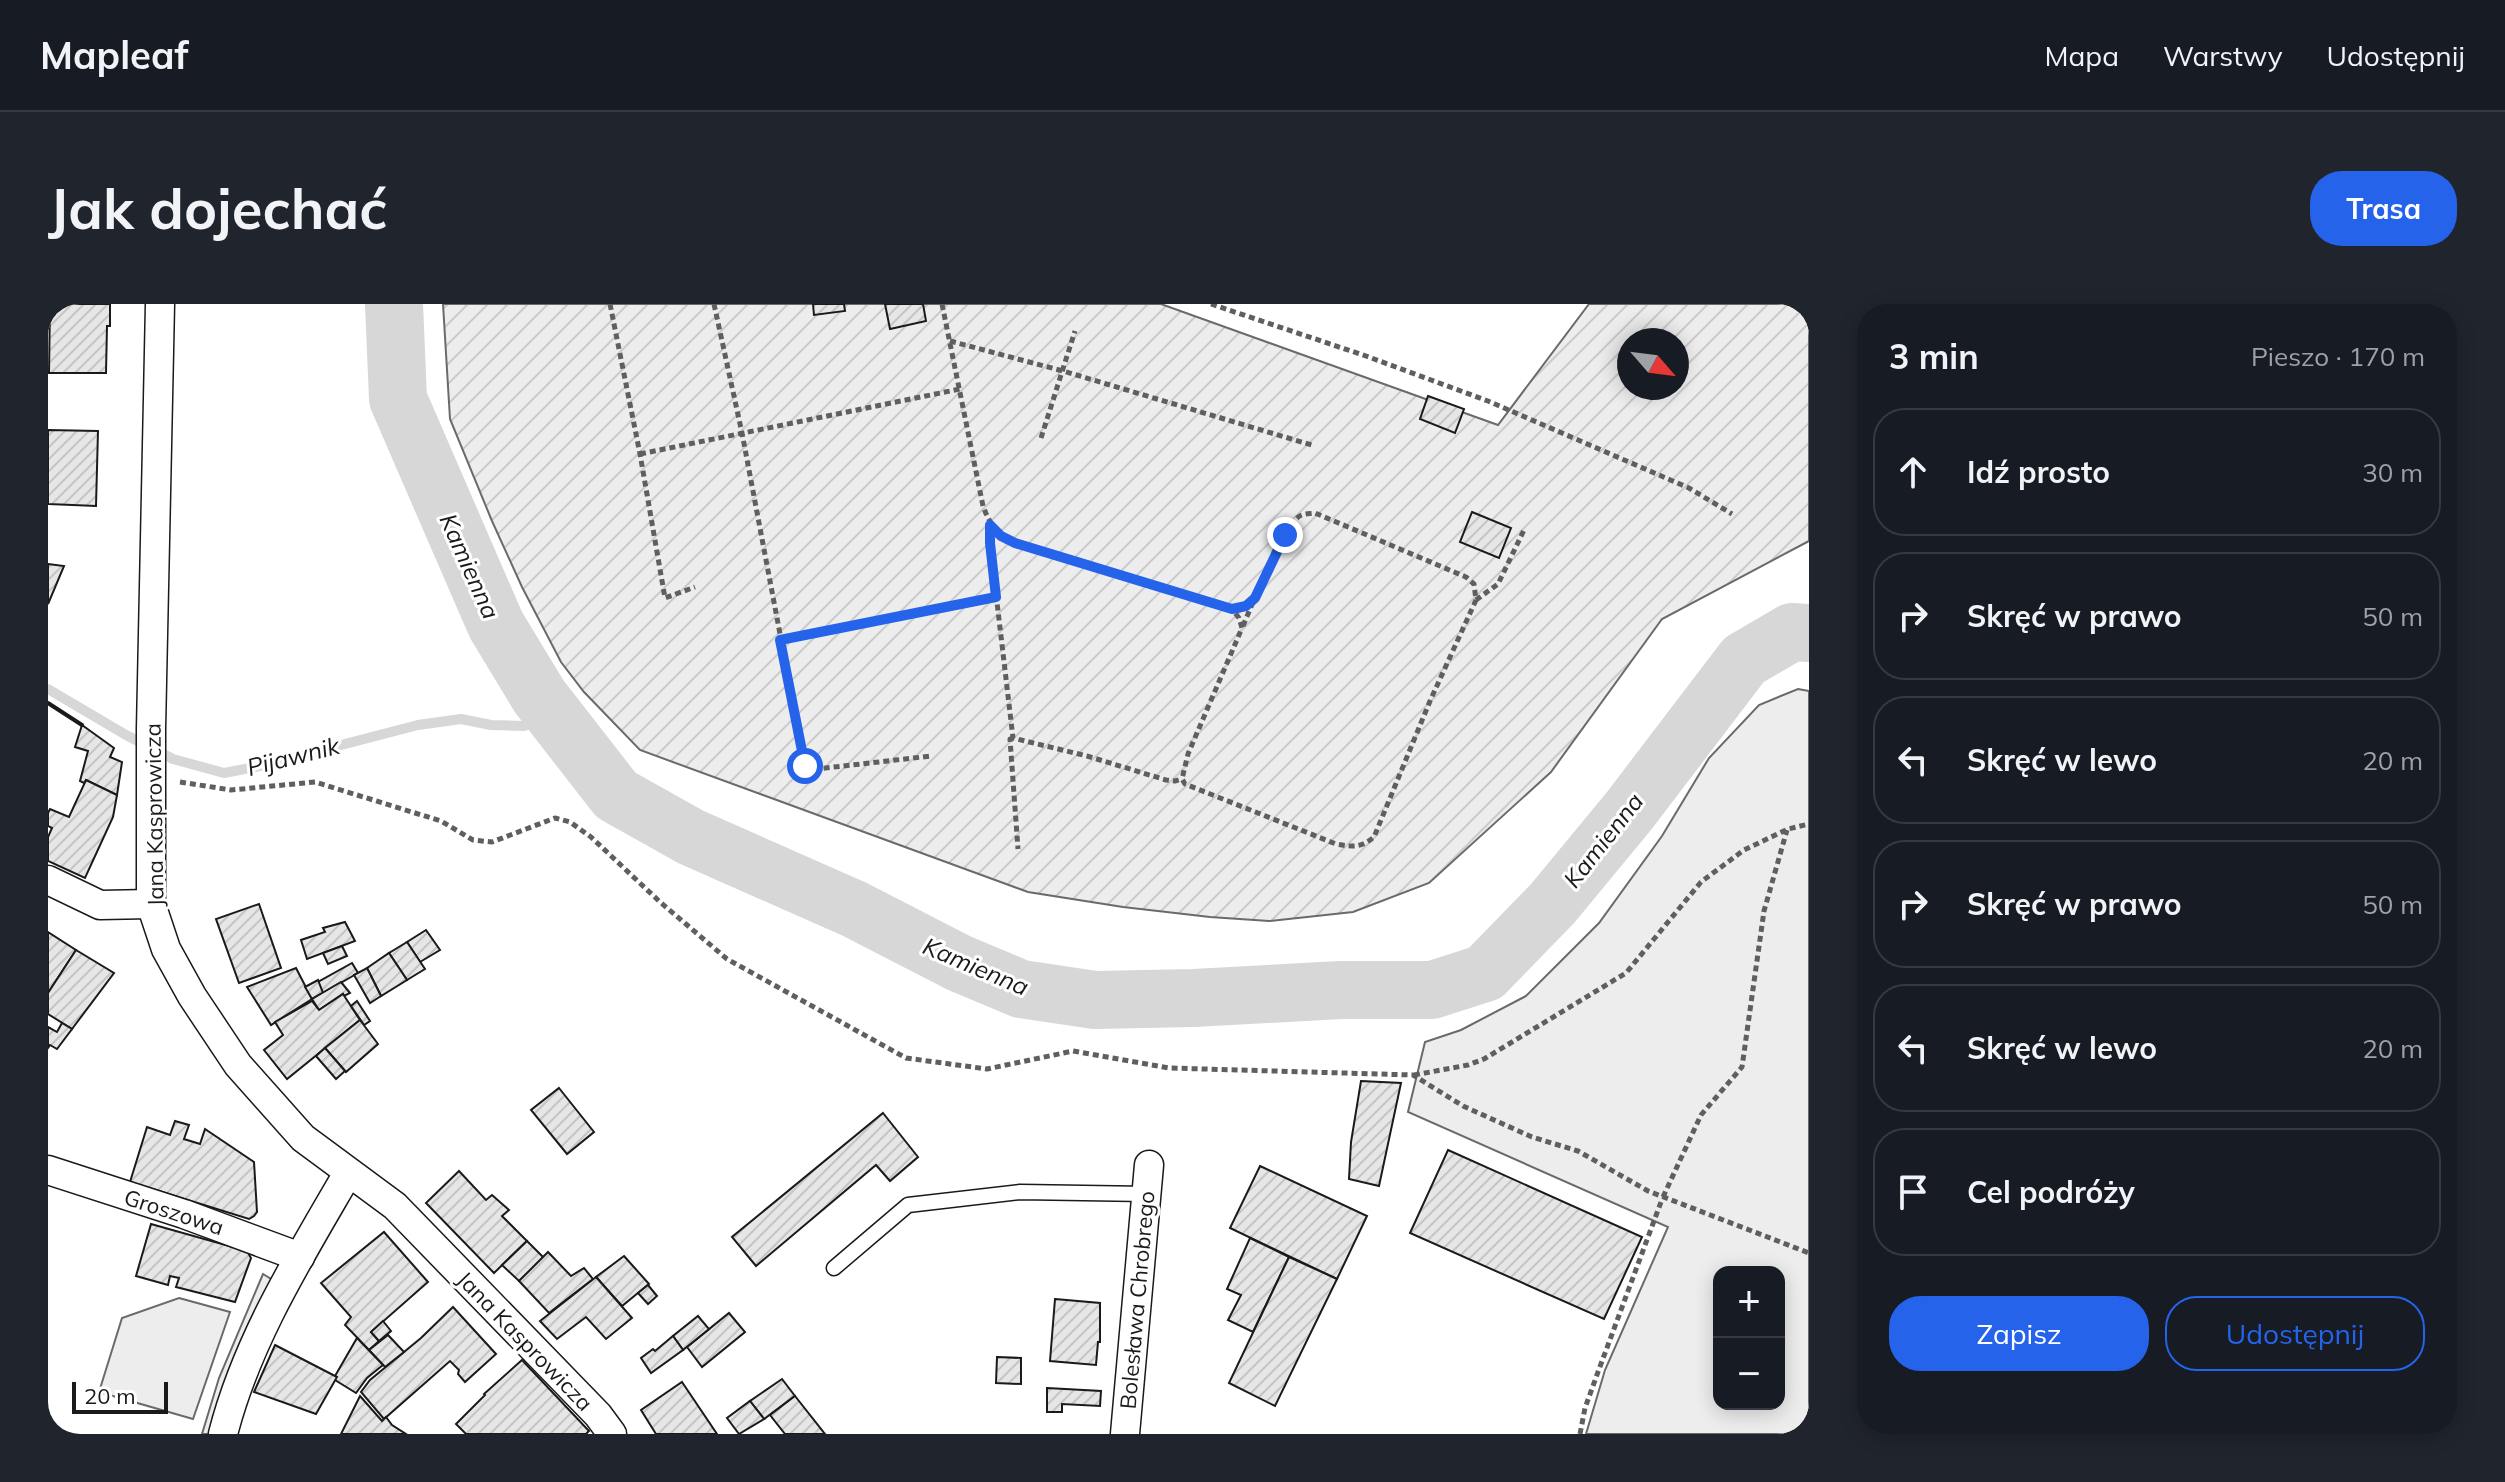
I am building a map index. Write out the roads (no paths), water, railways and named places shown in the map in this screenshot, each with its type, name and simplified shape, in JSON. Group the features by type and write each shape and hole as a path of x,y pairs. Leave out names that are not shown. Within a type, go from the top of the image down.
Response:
{"street":[{"name":"Jana Kasprowicza","path":"160,304 151,729 162,776 151,904 166,949 192,996 238,1065 303,1138 395,1206 598,1415 612,1434"},
{"path":"48,880 100,905 151,904"},
{"name":"Bolesława Chrobrego","path":"1125,1434 1149,1165"},
{"name":"Groszowa","path":"48,1170 184,1214 300,1257"},
{"path":"223,1434 244,1368 286,1282 348,1173"}],"lane":[{"path":"834,1268 908,1205 1020,1192 1147,1194"}],"waterway":[{"name":"Kamienna","path":"394,304 398,399 496,625 539,696 616,795 691,837 854,909 959,963 1021,989 1095,1000 1341,990 1432,990 1485,973 1553,903 1629,811 1744,660 1792,632 1809,633"},
{"name":"Pijawnik","path":"48,689 173,759 224,773 418,725 461,719 491,725 524,726 555,718"}]}
